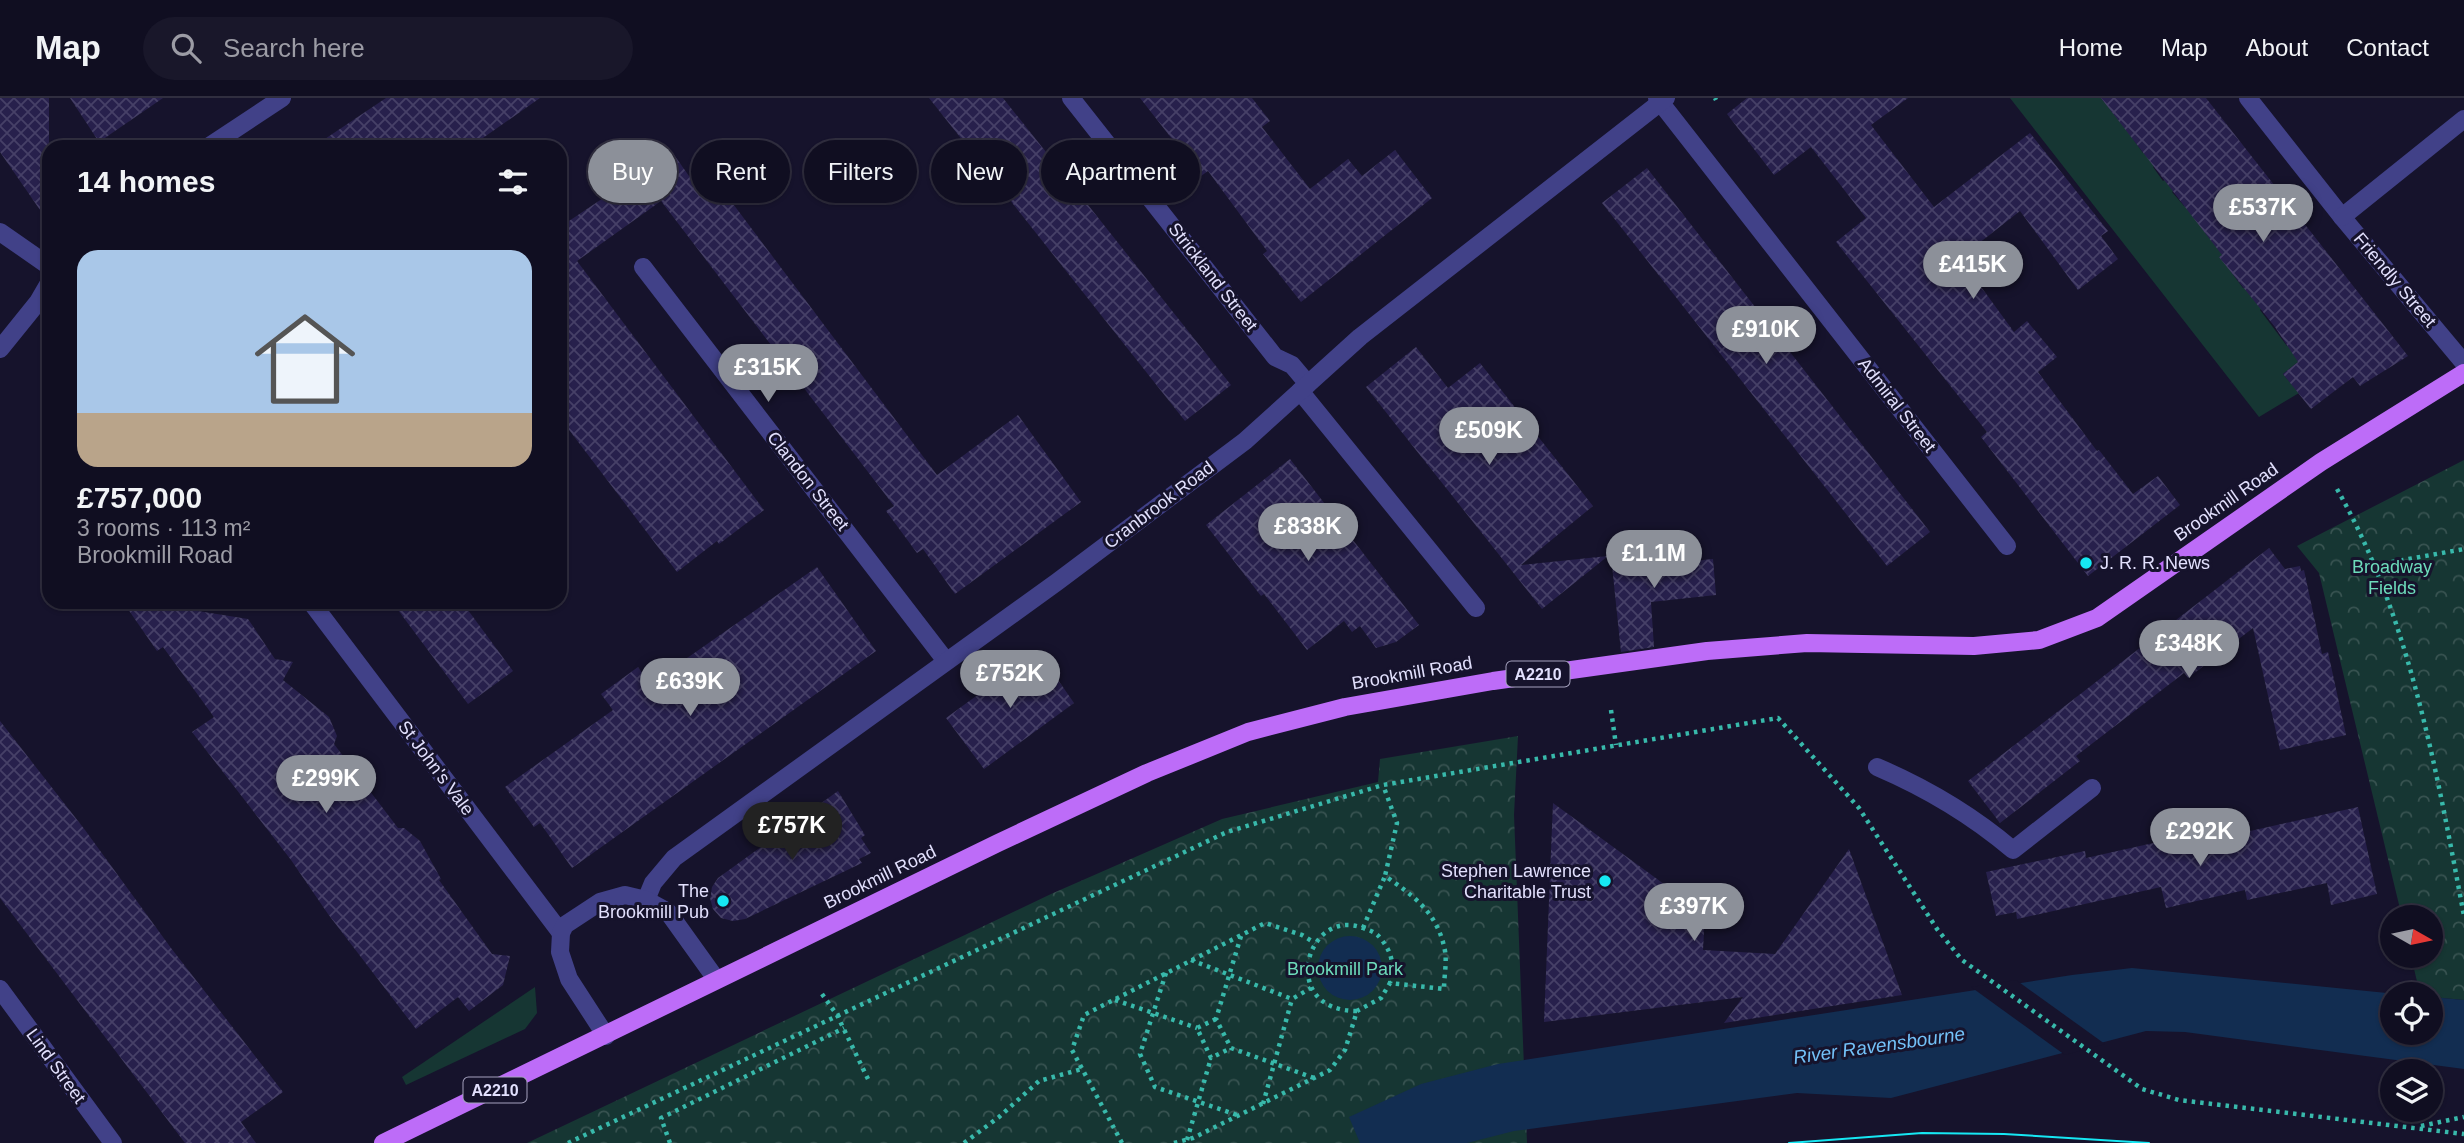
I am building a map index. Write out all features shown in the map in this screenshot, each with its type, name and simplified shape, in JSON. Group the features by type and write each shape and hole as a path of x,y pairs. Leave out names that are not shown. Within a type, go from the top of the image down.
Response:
{"main road":[{"name":"Brookmill Road","path":"383,1143 606,1036 716,979 1147,773 1248,732 1345,707 1493,681 1719,650 1807,642 1974,646 2039,640 2097,618 2321,461 2464,373"}],"street":[{"path":"219,140 282,98"},
{"name":"Strickland Street","path":"1071,98 1275,357 1292,365 1304,387 1476,608"},
{"name":"Friendly Street","path":"2248,98 2342,217 2464,363"},
{"name":"Cranbrook Road","path":"646,900 653,883 674,858 1057,582 1244,441 1360,337 1661,99"},
{"name":"Admiral Street","path":"1661,99 2007,546"},
{"path":"2342,217 2464,119"},
{"path":"0,232 42,261"},
{"name":"Clandon Street","path":"643,267 946,661"},
{"path":"0,349 42,295"},
{"name":"St John's Vale","path":"316,609 561,933"},
{"path":"1877,767 1910,781 1990,830 2013,850 2091,788"},
{"path":"606,1036 569,979 560,952 561,933 565,925 600,902 625,895 646,900 668,912 716,979"},
{"name":"Lind Street","path":"0,989 113,1143"}],"path":[{"path":"2321,461 2359,527 2408,660 2448,828 2464,916"},
{"path":"2375,565 2464,549"},
{"path":"1611,710 1616,745"},
{"path":"568,1143 1227,832 1383,785 1778,718 1842,786 1867,818 1937,929 1962,960 2142,1089 2179,1100 2464,1134"},
{"path":"1363,928 1385,876 1397,823 1383,785"},
{"path":"1385,876 1417,898 1434,919 1446,952 1444,989 1390,983"},
{"path":"1122,1143 1072,1050 1084,1015 1265,923 1302,935 1315,943"},
{"path":"1354,924 1363,928 1376,932 1390,950 1394,967 1390,983 1381,998 1357,1011 1341,1011 1324,1003 1311,988 1306,967 1315,943 1331,928 1354,924"},
{"path":"1241,935 1216,1019 1231,1048 1314,1078"},
{"path":"1190,960 1292,999"},
{"path":"1166,972 1140,1054 1155,1087 1240,1116"},
{"path":"1263,1104 1292,999 1311,988"},
{"path":"822,994 837,1015 868,1079"},
{"path":"1114,1000 1197,1028 1216,1019"},
{"path":"1174,1143 1187,1140 1240,1116 1330,1070 1345,1050 1357,1011"},
{"path":"670,1143 661,1118 844,1028"},
{"path":"1187,1140 1211,1058 1197,1028"},
{"path":"1211,1058 1231,1048"},
{"path":"964,1143 999,1117 1039,1081 1082,1069"},
{"path":"2417,1128 2464,1117"}],"green space":[{"path":"2010,98 2101,98 2104,102 2108,98 2153,122 2133,139 2143,153 2175,150 2153,167 2163,181 2185,164 2194,174 2172,192 2184,206 2205,188 2244,238 2220,257 2243,288 2284,289 2260,310 2287,346 2324,341 2283,374 2299,393 2259,417"},
{"name":"Broadway Fields","path":"2464,460 2464,1000 2443,998 2443,982 2417,982 2414,968 2443,968 2443,905 2399,905 2319,573 2297,546"},
{"name":"Brookmill Park","path":"1518,736 1514,815 1527,1143 527,1143 1051,894 1222,819 1378,782 1380,759"},
{"path":"535,987 537,1013 525,1029 406,1085 402,1077"}],"water":[{"path":"1350,936 1368,942 1376,950 1382,968 1376,986 1368,994 1350,1000 1332,994 1324,986 1318,968 1324,950 1332,942"},
{"name":"River Ravensbourne","path":"2132,968 2380,992 2380,1045 2443,1045 2443,998 2464,1000 2464,1069 2443,1066 2443,1059 2389,1059 2185,1032 2146,1031 1891,1098 1797,1093 1514,1131 1467,1143 1360,1143 1349,1117 1421,1084 1498,1064"}],"pier":[{"path":"2016,980 2105,1044 2065,1055 1971,987"}],"building":[{"path":"0,98 49,98 49,140 42,140 42,213 0,152"},
{"path":"70,98 163,98 102,140 98,140"},
{"path":"386,98 540,98 480,140 323,140"},
{"path":"929,98 1003,98 1041,146 1041,203 1086,203 1231,385 1185,421 1012,203 1027,203 1027,140 962,140"},
{"path":"1140,98 1252,98 1270,121 1262,127 1310,189 1348,159 1362,176 1395,150 1432,198 1301,302 1263,254 1267,251 1208,171 1200,175 1200,140 1173,140"},
{"path":"1747,98 1908,98 1871,125 1934,207 2030,133 2108,231 2101,236 2118,259 2078,290 2020,211 1960,258 2014,332 2027,321 2057,357 2038,372 2133,494 2158,476 2180,505 2088,576 1981,437 1987,432 1836,242 1866,218 1811,147 1774,175 1727,114"},
{"path":"2101,98 2206,98 2408,356 2360,386 2353,377 2311,409 2283,374 2298,362 2275,327 2219,257 2222,255"},
{"path":"677,159 689,176 691,174 691,203 732,203 937,475 1018,415 1081,502 955,594 923,549 917,553 886,511 894,506 663,203 677,203"},
{"path":"1647,168 1930,532 1887,566 1602,203"},
{"path":"596,203 658,203 577,261 764,510 677,572 567,427 567,222"},
{"path":"1416,347 1448,388 1480,363 1593,506 1521,565 1608,556 1542,609 1366,387"},
{"path":"1290,459 1419,625 1396,642 1376,648 1360,626 1352,632 1344,621 1307,650 1206,525"},
{"path":"2269,548 2285,569 2300,566 2301,571 2304,570 2322,654 2328,652 2346,735 2280,750 2253,628 2188,678 2184,673 2076,756 2080,761 2000,823 1968,781"},
{"path":"1682,550 1683,562 1713,559 1716,595 1651,602 1654,647 1621,652 1611,556"},
{"path":"817,567 876,651 572,868 540,823 534,827 505,787 613,710 601,694 638,667 650,684"},
{"path":"128,609 186,609 248,619 275,659 293,662 283,680 329,717 337,736 334,744 398,828 404,828 420,841 441,879 439,880 492,954 510,956 503,985 469,1011 458,997 416,1029 192,732 214,717 163,647 157,651"},
{"path":"397,609 467,609 513,671 468,704"},
{"path":"1038,651 1074,703 984,769 946,718"},
{"path":"0,721 283,1092 241,1122 256,1143 185,1143 0,898"},
{"path":"838,791 865,835 861,838 871,853 859,859 862,863 745,919 733,921 721,918 713,909 710,898 712,887 718,878"},
{"name":"Stephen Lawrence Charitable Trust","path":"1553,803 1705,914 1703,950 1775,954 1849,849 1902,995 1724,1023 1743,997 1544,1022"},
{"path":"2358,807 2377,894 2331,905 2327,883 2247,900 2245,890 2166,908 2161,887 2017,919 2016,912 1996,916 1986,872 2085,851 2086,858 2234,825 2237,834"}],"tram line":[{"path":"1789,1143 1922,1133 2004,1134 2149,1143"}],"place":[{"name":"J. R. R. News","path":"2086,563"},
{"name":"Stephen Lawrence Charitable Trust","path":"1605,881"},
{"name":"The Brookmill Pub","path":"723,901"}]}
